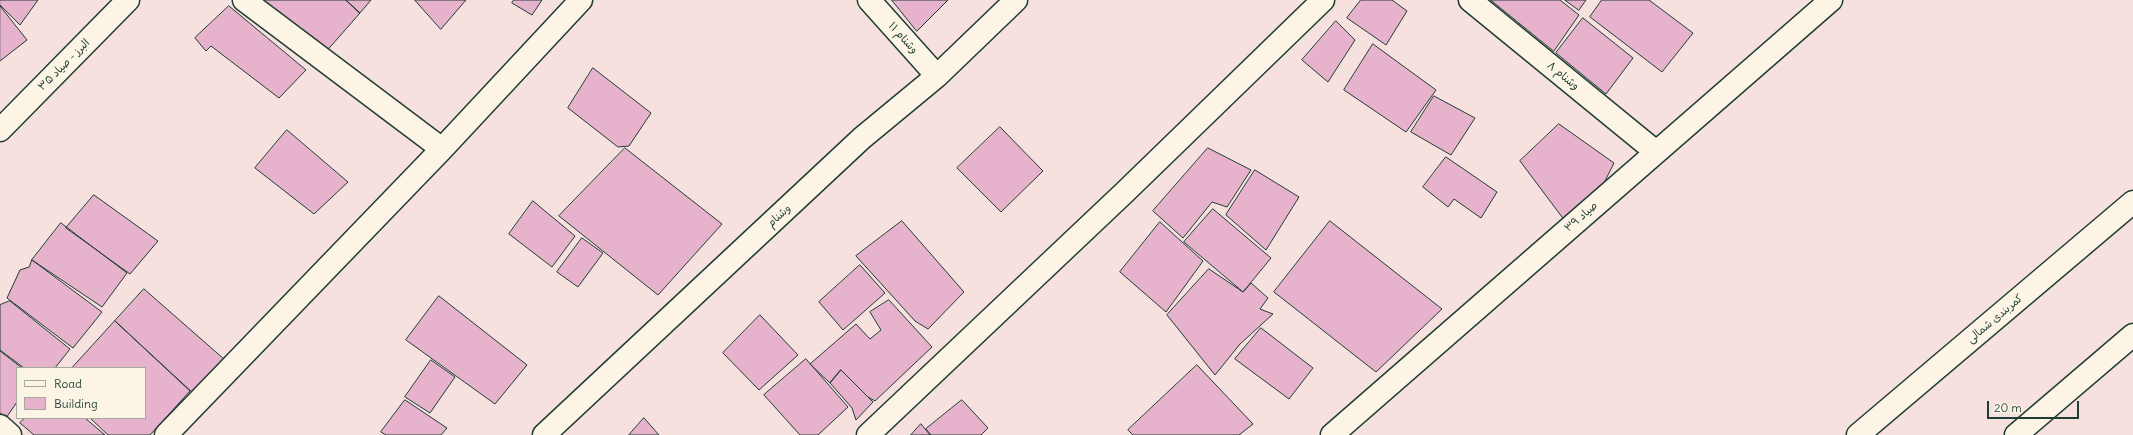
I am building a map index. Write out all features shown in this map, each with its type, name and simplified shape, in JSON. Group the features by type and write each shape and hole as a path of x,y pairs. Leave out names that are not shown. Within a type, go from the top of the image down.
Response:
{"main road":[{"name":"البرز - صیاد ۳۵","path":"0,130 128,0"},
{"path":"244,0 442,149"},
{"path":"166,435 442,149 581,0"},
{"name":"وشنام ۱۱","path":"869,0 937,76"},
{"name":"وشنام","path":"544,435 862,138 937,76 1016,0"},
{"path":"868,435 1125,192 1323,0"},
{"name":"وشنام ۸","path":"1470,0 1656,152"},
{"name":"صیاد ۳۹","path":"1332,435 1831,0"},
{"name":"کمربندی شمالی","path":"1858,435 2133,202"},
{"path":"2016,435 2133,335"},
{"path":"0,426 10,435"}],"building":[{"path":"0,0 38,0 20,25 0,5"},
{"path":"257,0 346,0 360,13 324,54"},
{"path":"346,0 371,0 360,13"},
{"path":"415,0 466,0 441,29"},
{"path":"514,0 542,0 532,15 512,3"},
{"path":"892,0 948,0 917,31"},
{"path":"1361,0 1392,0 1407,11 1386,45 1347,18"},
{"path":"1491,0 1560,0 1579,15 1554,51"},
{"path":"1565,0 1586,0 1579,10"},
{"path":"1602,0 1649,0 1693,33 1662,72 1590,17"},
{"path":"0,6 27,40 0,61"},
{"path":"229,6 306,70 279,98 211,46 206,51 195,38"},
{"path":"1583,18 1633,58 1606,94 1556,53"},
{"path":"1336,21 1355,40 1328,82 1302,60"},
{"path":"1373,44 1436,90 1406,132 1344,90"},
{"path":"593,68 651,113 629,146 618,147 568,108"},
{"path":"1434,96 1475,118 1451,155 1411,132"},
{"path":"1559,124 1614,163 1605,181 1565,221 1520,161"},
{"path":"1000,127 1043,171 1001,212 957,168"},
{"path":"287,130 348,182 314,214 255,168"},
{"path":"625,148 722,224 658,295 559,216"},
{"path":"1208,148 1251,170 1227,207 1212,202 1183,238 1153,211"},
{"path":"1446,157 1497,192 1481,218 1454,199 1448,207 1423,187"},
{"path":"1255,170 1299,197 1266,250 1226,215"},
{"path":"94,195 158,241 130,274 66,228"},
{"path":"533,201 575,236 552,267 509,234"},
{"path":"1213,209 1271,258 1243,292 1184,242"},
{"path":"902,221 964,292 928,329 915,321 856,256"},
{"path":"1330,221 1442,309 1376,372 1274,292"},
{"path":"1160,222 1203,261 1166,312 1120,272"},
{"path":"61,223 127,273 102,307 32,260"},
{"path":"582,238 603,253 578,287 557,272"},
{"path":"32,260 102,312 73,348 7,298 20,270 29,267"},
{"path":"860,265 885,293 843,330 819,302"},
{"path":"1209,269 1243,292 1251,283 1268,298 1260,309 1273,314 1240,344 1215,375 1167,315"},
{"path":"144,289 225,360 195,395 115,321"},
{"path":"439,296 527,365 495,404 406,340"},
{"path":"889,300 932,347 875,401 868,397 841,370 830,383 810,364 856,324 870,339 881,330 870,312"},
{"path":"10,301 70,349 56,367 23,367 0,350 0,305"},
{"path":"760,315 798,355 759,390 723,353"},
{"path":"115,321 190,391 150,435 108,435 91,419 146,419 146,367 73,367"},
{"path":"1261,328 1313,368 1289,399 1235,359"},
{"path":"0,351 21,367 16,367 16,403 6,418 0,413"},
{"path":"806,359 848,407 818,435 800,435 764,395"},
{"path":"431,360 455,377 430,413 405,397"},
{"path":"1197,365 1253,424 1239,435 1133,435 1128,430"},
{"path":"841,370 873,402 856,420 852,408 830,383"},
{"path":"405,400 447,428 441,435 386,435 381,432"},
{"path":"962,400 988,428 981,435 931,435 926,429"},
{"path":"644,418 659,435 629,435"},
{"path":"24,419 86,419 105,435 34,435 20,423"},
{"path":"921,424 930,435 911,435"}]}
